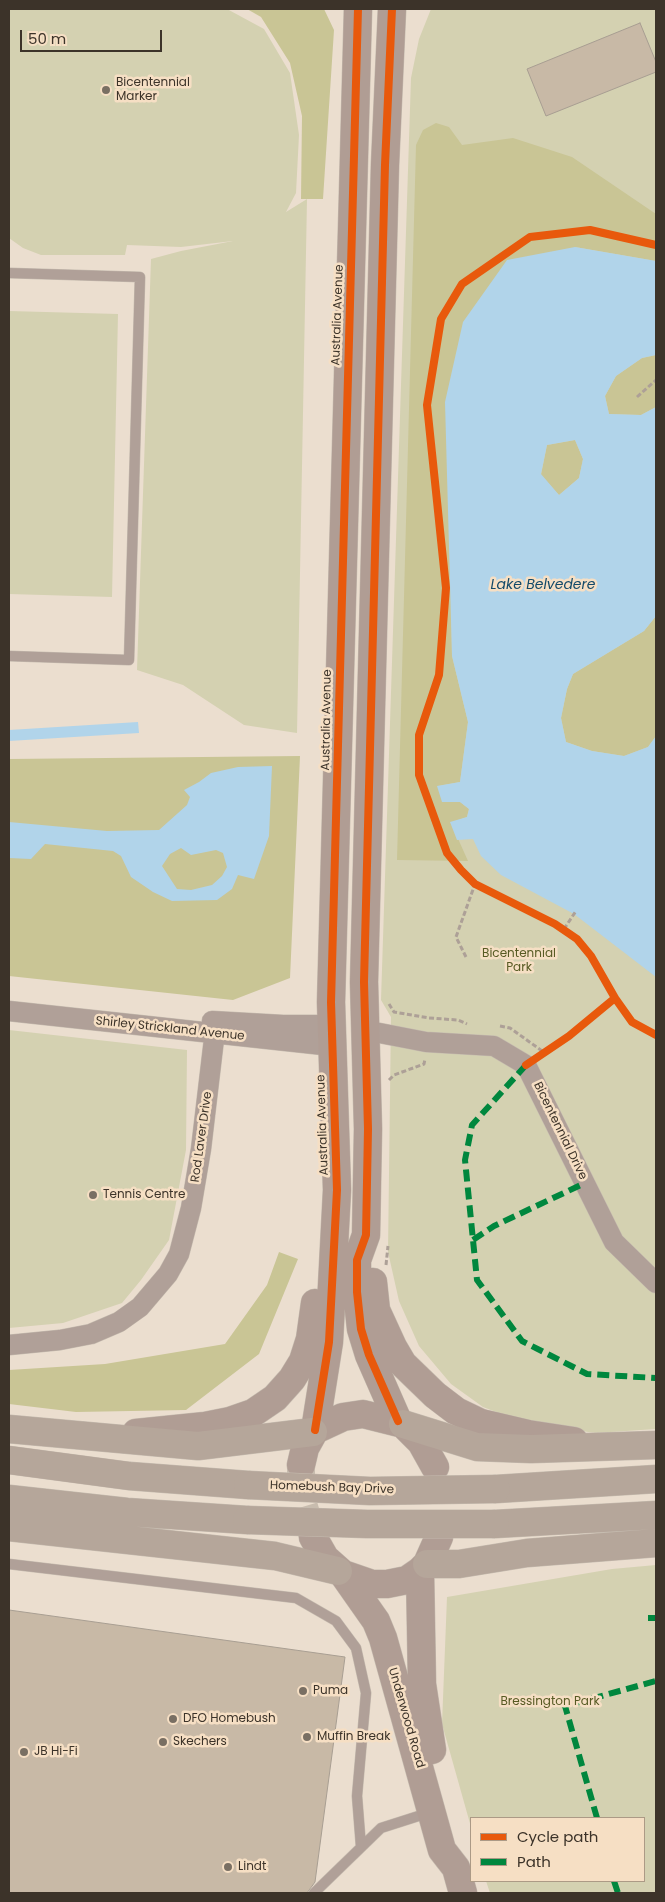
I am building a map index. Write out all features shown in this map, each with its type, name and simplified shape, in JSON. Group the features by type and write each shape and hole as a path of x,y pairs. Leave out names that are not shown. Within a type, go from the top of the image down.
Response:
{"highway":[{"path":"400,1422 477,1447 531,1450 622,1448 656,1445"},
{"path":"9,1429 198,1446 314,1431"},
{"name":"Homebush Bay Drive","path":"9,1460 129,1476 248,1485 370,1491 496,1489 656,1479"},
{"path":"9,1499 127,1512 247,1520 367,1524 496,1524 656,1516"},
{"path":"9,1527 275,1556 341,1573"},
{"path":"423,1568 527,1553 656,1543"}],"main road":[{"path":"339,9 355,82"},
{"name":"Australia Avenue","path":"301,1464 314,1431 330,1342 337,1190 332,1036 358,9"},
{"path":"393,10 384,164 364,1030 368,1129 377,1237 372,1291 384,1330 404,1364 434,1396 456,1411 497,1427 528,1434 622,1448"},
{"path":"88,1437 176,1430 230,1421 253,1413 281,1391 303,1361 310,1339 320,1249 324,1185 349,1112 350,1036 364,1030"},
{"path":"377,1237 357,1260 357,1292 361,1329 369,1356 400,1422 421,1442 435,1467"},
{"path":"314,1431 331,1421 354,1414 372,1415 400,1422"},
{"name":"Underwood Road","path":"313,1537 325,1558 341,1573 376,1621 384,1638 442,1850 459,1881"},
{"path":"341,1573 372,1584 387,1584 407,1580 423,1568 439,1537"},
{"name":"Underwood Road","path":"423,1568 422,1684 433,1753 459,1848 459,1881"}],"street":[{"name":"Shirley Strickland Avenue","path":"9,997 215,1028"},
{"name":"Shirley Strickland Avenue","path":"9,1011 332,1036"},
{"name":"Rod Laver Drive","path":"9,1345 60,1340 91,1334 112,1325 140,1307 168,1274 179,1254 188,1224 201,1149 215,1028"},
{"path":"364,1030 426,1042 494,1046 526,1065"},
{"name":"Bicentennial Drive","path":"526,1065 614,1242 656,1283"}],"lane":[{"path":"9,273 140,277 130,660 9,656"},
{"path":"9,1564 296,1598 336,1621 356,1648 366,1693 357,1796 361,1847"},
{"path":"314,1893 380,1828 432,1811"}],"path":[{"path":"637,397 656,380"},
{"path":"466,957 456,937 479,886 468,877"},
{"path":"555,924 568,932 576,911"},
{"path":"385,1084 394,1075 424,1064 426,1042"},
{"path":"526,1065 553,1047"},
{"path":"377,1237 386,1267"}],"green space":[{"path":"9,9 227,9 264,29 290,73 299,135 296,193 286,212 307,199 297,733 244,725 183,685 137,670 151,259 233,241 181,247 127,245 125,255 41,255 23,248 9,238"},
{"name":"Bicentennial Park","path":"431,9 656,9 656,1429 596,1433 527,1424 483,1407 451,1384 419,1346 399,1301 388,1252 391,1017 381,1000 411,78 419,39"},
{"path":"9,311 118,314 112,597 9,594"},
{"name":"Tennis Centre","path":"9,1030 187,1050 186,1150 169,1240 122,1303 63,1323 9,1328"},
{"name":"Bressington Park","path":"656,1565 656,1893 490,1893 486,1882 645,1882 645,1817 470,1817 470,1823 442,1724 447,1597 612,1569"}],"shaded area":[{"path":"247,9 324,9 334,30 323,199 301,199 302,116 290,63 261,17"},
{"path":"436,123 449,127 462,145 513,138 572,157 656,214 656,261 575,247 450,538 452,656 468,722 460,782 438,786 453,802 460,802 469,809 467,817 451,823 468,861 397,860 416,145 423,130"},
{"path":"656,355 656,407 641,415 609,414 605,396 616,376 642,358"},
{"path":"575,440 583,459 579,478 559,495 541,475 547,445"},
{"path":"656,616 656,736 648,747 624,756 592,751 566,742 561,718 567,689 573,674 644,631"},
{"path":"300,756 290,978 233,1000 9,976 9,759"},
{"path":"279,1252 298,1259 259,1354 186,1410 76,1412 9,1404 9,1370 105,1364 225,1344 267,1285"}],"water":[{"name":"Lake Belvedere","path":"575,247 656,261 656,355 642,358 616,376 605,396 609,414 641,415 656,407 656,616 644,631 573,674 567,689 561,718 566,742 592,751 624,756 648,747 656,736 656,977 574,914 501,875 481,856 473,839 457,840 450,822 467,817 469,809 460,802 442,802 437,786 460,782 468,722 452,656 445,402 463,322 507,260","holes":["575,440 583,459 579,478 559,495 541,474 547,445"]},
{"path":"138,722 139,733 9,741 9,730"},
{"path":"272,766 269,836 254,879 238,875 232,889 217,900 172,901 153,892 131,877 121,856 113,851 45,844 31,859 9,858 9,822 107,831 159,830 187,805 190,797 184,790 211,773 238,767","holes":["181,848 191,855 216,850 223,853 227,867 222,876 212,885 191,890 177,889 162,866 170,854"]}],"building":[{"path":"640,23 656,62 656,72 546,116 527,69"},
{"name":"DFO Homebush","path":"9,1610 345,1657 315,1882 307,1893 9,1893"}],"tunnel":[{"path":"301,1465 301,1497 313,1537"}],"marked path":[{"path":"526,1065 472,1125 465,1160 477,1280 522,1341 587,1374 656,1378"},
{"path":"473,1240 494,1226 585,1183"},
{"path":"648,1618 656,1618"},
{"path":"597,1817 565,1706 656,1681"},
{"path":"614,1882 618,1893"}],"cycle path":[{"path":"315,1430 329,1342 337,1190 331,1002 358,9"},
{"path":"392,9 385,165 364,982 368,1129 366,1235 357,1260 357,1292 361,1329 369,1355 398,1421"},
{"path":"615,998 591,956 577,939 555,924 475,884 461,870 447,853 419,775 419,735 439,675 446,588 427,405 441,319 462,284 530,237 590,230 656,245"},
{"path":"526,1065 569,1036 615,998 632,1022 656,1035"}],"place":[{"name":"Bicentennial Marker","path":"106,90"},
{"name":"Tennis Centre","path":"93,1195"},
{"name":"Puma","path":"303,1691"},
{"name":"DFO Homebush","path":"173,1719"},
{"name":"Muffin Break","path":"307,1737"},
{"name":"Skechers","path":"163,1742"},
{"name":"JB Hi-Fi","path":"24,1752"},
{"name":"Lindt","path":"228,1867"}]}
